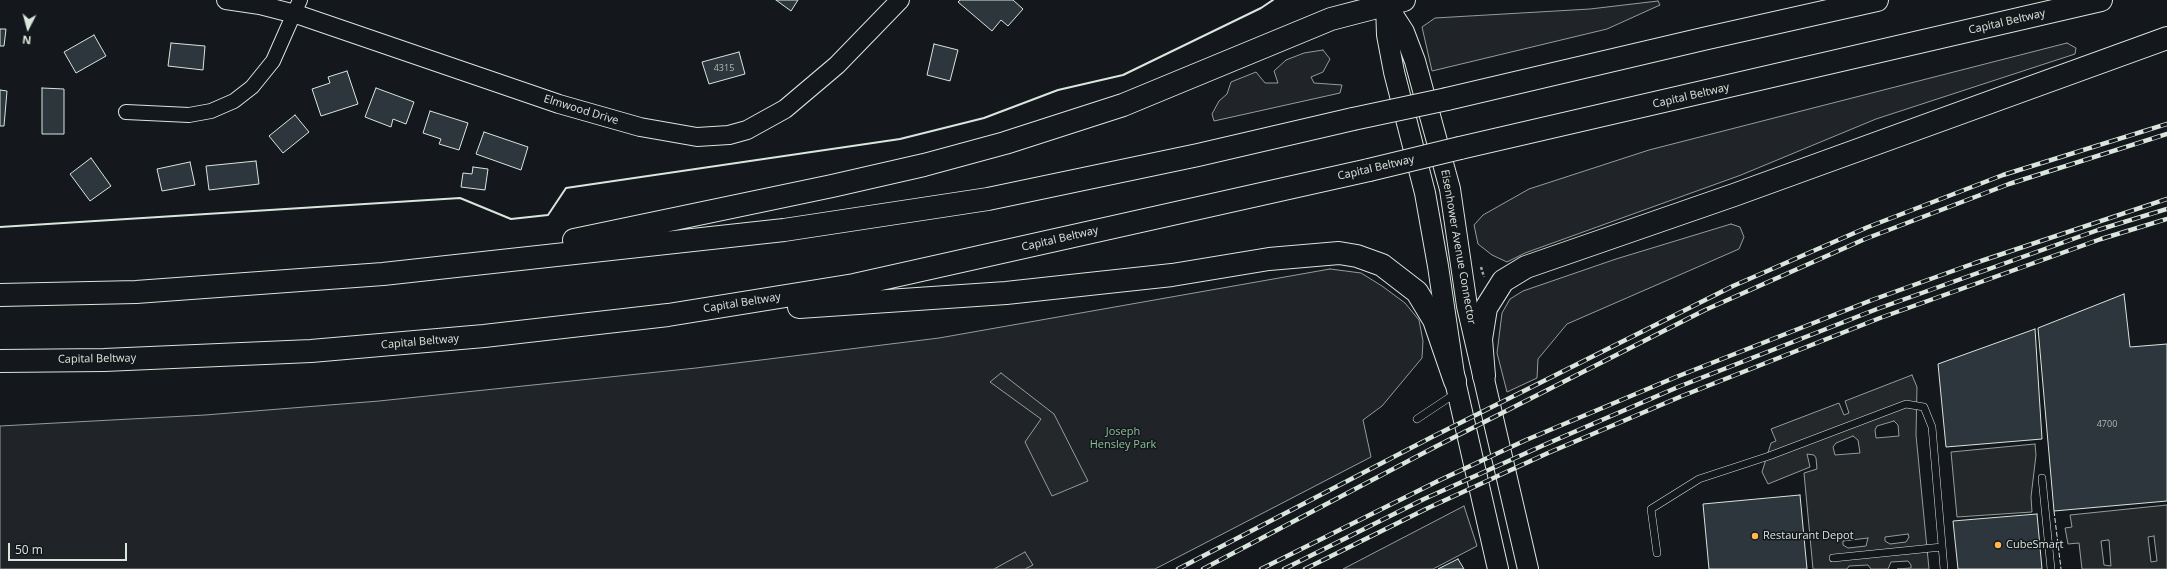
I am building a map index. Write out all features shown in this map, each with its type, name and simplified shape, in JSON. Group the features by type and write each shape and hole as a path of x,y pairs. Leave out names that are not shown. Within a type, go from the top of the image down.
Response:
{"highway":[{"path":"0,295 213,288 437,268 784,230 965,203 1113,173 1447,99 1703,38 1877,0"},
{"name":"Capital Beltway","path":"0,361 104,360 311,351 484,336 668,315 854,285 1369,170 2102,0"},
{"path":"437,268 825,188 924,165 998,145 1066,125 1123,105 1330,19 1395,2"},
{"path":"1484,376 1481,339 1486,308 1503,281 1526,267 1734,195 2167,38"},
{"path":"668,315 1006,293 1172,275 1269,258 1339,253 1357,256 1382,265 1417,292 1434,320 1456,387"}],"main road":[{"name":"Eisenhower Avenue Connector","path":"1395,2 1435,130 1450,189 1467,306 1528,569"},
{"name":"Eisenhower Avenue Connector","path":"1395,2 1387,35 1394,72 1425,193 1438,266 1456,387 1498,569"}],"street":[{"name":"Elmwood Drive","path":"226,0 260,5 297,7 559,104 640,127 697,137 717,137 747,130 785,109 837,64 900,0"},
{"path":"126,112 189,116 211,111 234,101 252,87 270,66 297,7"}],"lane":[{"path":"1417,419 1456,387"},
{"path":"1657,553 1650,509 1699,479 1770,456 1906,404 1924,407 1932,427 1944,569"},
{"path":"2042,478 2051,569"},
{"path":"1834,558 1942,547"}],"green space":[{"path":"1658,1 1660,5 1607,29 1432,71 1422,27 1435,18 1590,9"},
{"path":"2067,43 2076,48 2075,54 1876,119 1741,175 1525,253 1507,262 1492,255 1478,244 1474,225 1483,215 1529,189 1649,150"},
{"path":"1323,50 1330,59 1323,72 1311,77 1314,83 1342,85 1340,93 1214,121 1212,114 1219,101 1227,94 1231,82 1256,72 1265,83 1278,83 1274,71 1286,60 1304,53"},
{"path":"1731,224 1740,227 1744,237 1739,249 1567,324 1538,359 1537,378 1507,392 1497,353 1502,313 1510,299 1523,291 1616,259"},
{"name":"Joseph Hensley Park","path":"1330,269 1361,273 1405,303 1419,320 1423,341 1422,358 1382,406 1363,420 1371,457 1155,569 0,569 0,426 205,415 379,401 696,368 939,338"},
{"path":"1464,506 1477,546 1433,569 1343,569"}],"shaded area":[{"path":"1001,373 1054,414 1088,481 1052,496 1025,442 1041,419 990,382"},
{"path":"1912,375 1917,387 1916,435 1929,569 1897,569 1911,568 1908,561 1891,562 1888,569 1871,569 1868,565 1849,566 1847,569 1813,569 1804,473 1817,469 1816,458 1814,455 1807,454 1810,467 1768,484 1762,472 1771,443 1776,441 1771,429 1839,403 1844,415 1849,413 1845,401","holes":["1894,421 1898,425 1899,436 1876,438 1875,430 1877,426","1853,436 1858,440 1860,453 1835,455 1833,447 1836,443","1908,534 1909,537 1906,542 1890,544 1885,541 1885,537","1868,538 1866,546 1848,548 1843,545 1843,541"]},
{"path":"2035,444 2036,455 2031,497 2032,512 1957,517 1951,452"},
{"path":"2167,505 2167,569 2082,569 2079,543 2068,544 2065,528 2072,527 2070,515","holes":["2154,536 2157,561 2151,562 2148,537","2109,540 2111,566 2104,565 2101,541"]},
{"path":"1025,552 1033,565 1025,569 994,569"}],"building":[{"path":"776,0 798,0 791,11"},
{"path":"960,0 1013,0 1023,9 1008,26 1001,20 992,31 958,2"},
{"path":"0,29 6,29 4,46 0,46"},
{"path":"94,35 106,56 76,73 64,52"},
{"path":"171,43 205,46 203,70 168,66"},
{"path":"934,44 958,50 950,81 927,75"},
{"path":"739,52 745,74 709,84 702,62"},
{"path":"347,71 358,104 321,116 312,89 330,83 328,77"},
{"path":"42,88 64,89 64,134 42,134"},
{"path":"376,88 414,102 406,124 393,119 391,127 365,117"},
{"path":"0,90 7,91 4,126 0,126"},
{"path":"430,111 468,123 459,150 439,144 441,139 423,133"},
{"path":"295,115 309,132 283,153 269,136"},
{"path":"484,132 528,147 521,170 476,154"},
{"path":"91,158 111,186 90,201 70,174"},
{"path":"256,161 259,184 209,190 206,166"},
{"path":"190,162 195,185 162,191 157,169"},
{"path":"473,167 488,169 485,190 461,187 463,173 472,174"},
{"path":"2124,294 2130,347 2167,344 2167,501 2054,511 2038,328"},
{"path":"2035,329 2042,439 1946,447 1938,364"},
{"name":"Restaurant Depot","path":"1800,495 1807,569 1709,569 1703,504"},
{"name":"CubeSmart","path":"2037,514 2042,569 1958,569 1953,521"},
{"path":"1458,559 1464,569 1438,569"}],"railway":[{"path":"1178,569 1430,438 1733,286 1868,227 2003,175 2167,124"},
{"path":"1203,569 1433,448 1705,310 1865,239 2009,184 2167,134"},
{"path":"1261,569 1440,480 1526,440 1676,377 1872,300 1975,263 2167,199"},
{"path":"1284,569 1424,499 1678,387 1877,309 2098,230 2167,209"},
{"path":"1305,569 1428,508 1548,453 1682,396 1880,318 2101,239 2167,219"}],"fence":[{"path":"2054,511 2061,569"}],"wall":[{"path":"0,227 460,198 511,219 548,215 566,188 900,139 984,118 1058,90 1123,75 1261,8 1273,0"}],"place":[{"name":"Restaurant Depot","path":"1755,536"},
{"name":"CubeSmart","path":"1998,545"}]}
